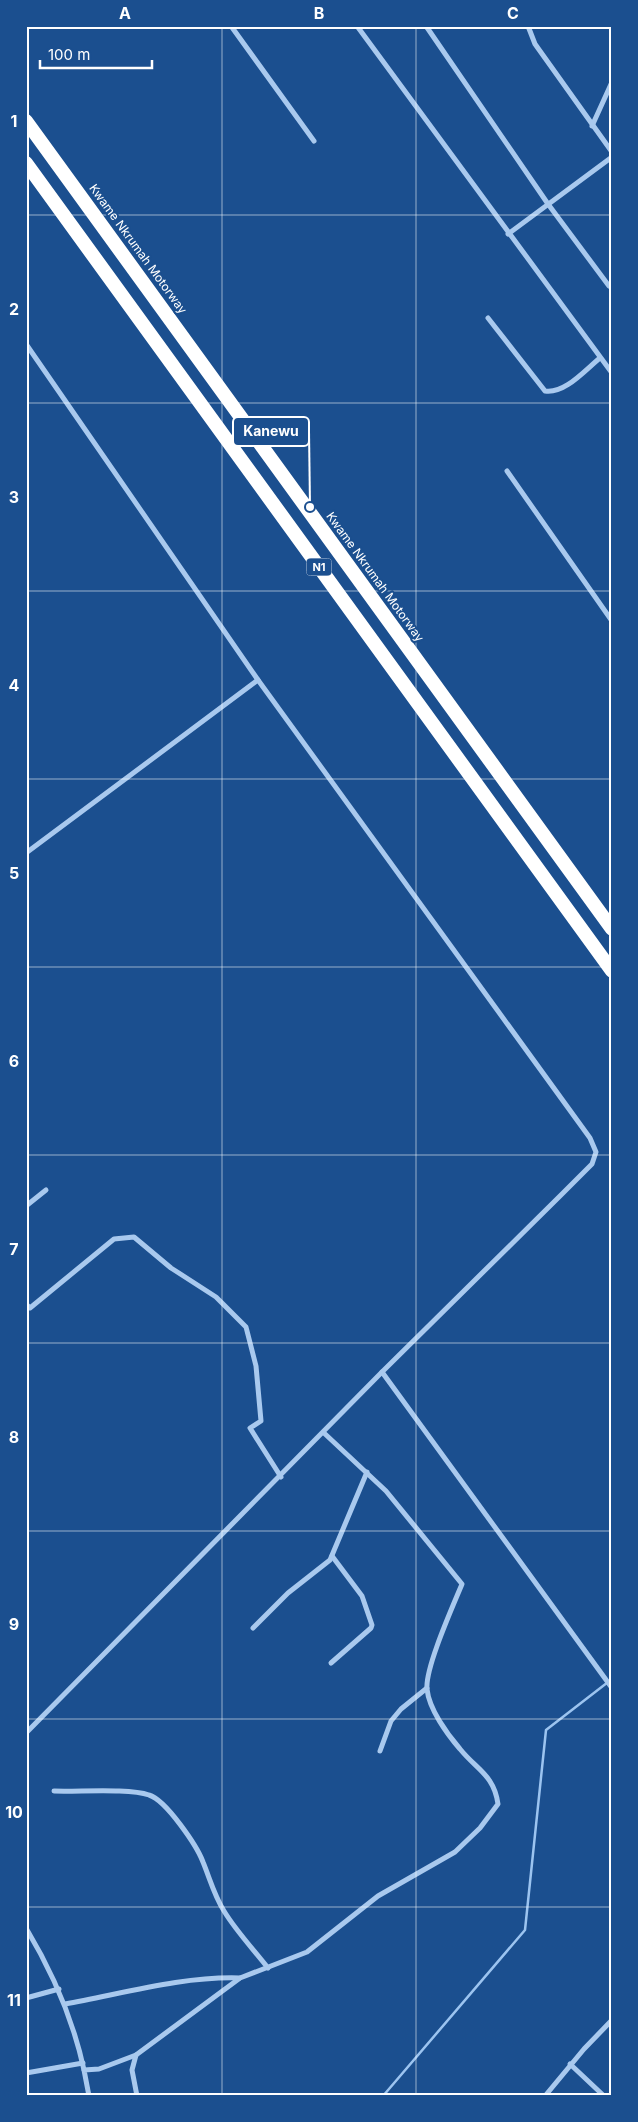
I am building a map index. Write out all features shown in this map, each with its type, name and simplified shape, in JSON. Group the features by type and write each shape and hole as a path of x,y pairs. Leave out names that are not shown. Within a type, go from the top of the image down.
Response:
{"highway":[{"name":"Kwame Nkrumah Motorway","path":"26,120 612,929"},
{"name":"N1","path":"26,163 612,971"}],"street":[{"path":"230,26 314,141"},
{"path":"357,26 612,373"},
{"path":"426,26 548,204 609,286"},
{"path":"528,26 535,44 612,152"},
{"path":"592,126 612,82"},
{"path":"508,234 612,157"},
{"path":"488,318 545,391 561,390 600,358"},
{"path":"26,344 258,680 590,1138 596,1152 592,1164 382,1372 26,1732"},
{"path":"507,472 612,621"},
{"path":"26,853 258,680"},
{"path":"26,1206 46,1190"},
{"path":"26,1304 30,1308 114,1239 134,1237 171,1268 216,1297 246,1327 256,1366 261,1420 250,1428 280,1476"},
{"path":"382,1372 612,1688"},
{"path":"84,2070 99,2069 136,2056 240,1978 307,1952 378,1896 455,1852 480,1828 498,1804 496,1790 489,1778 460,1749 436,1714 427,1688 442,1631 462,1584 386,1491 324,1432"},
{"path":"253,1628 288,1593 324,1566 332,1556 367,1472"},
{"path":"331,1663 371,1628 372,1625 362,1596 332,1556"},
{"path":"380,1751 392,1721 401,1709 427,1688"},
{"path":"54,1791 148,1794 159,1799 182,1827 203,1861 224,1913 268,1968"},
{"path":"26,1928 49,1965 65,2004 83,2063 89,2096"},
{"path":"65,2004 219,1977 240,1978"},
{"path":"26,1998 59,1989"},
{"path":"545,2096 570,2064 612,2020"},
{"path":"136,2056 132,2070 137,2096"},
{"path":"26,2073 83,2063"},
{"path":"570,2064 604,2096"}],"waterway":[{"path":"383,2096 525,1930 546,1730 612,1679"}],"place":[{"name":"Kanewu","path":"310,507"}]}
